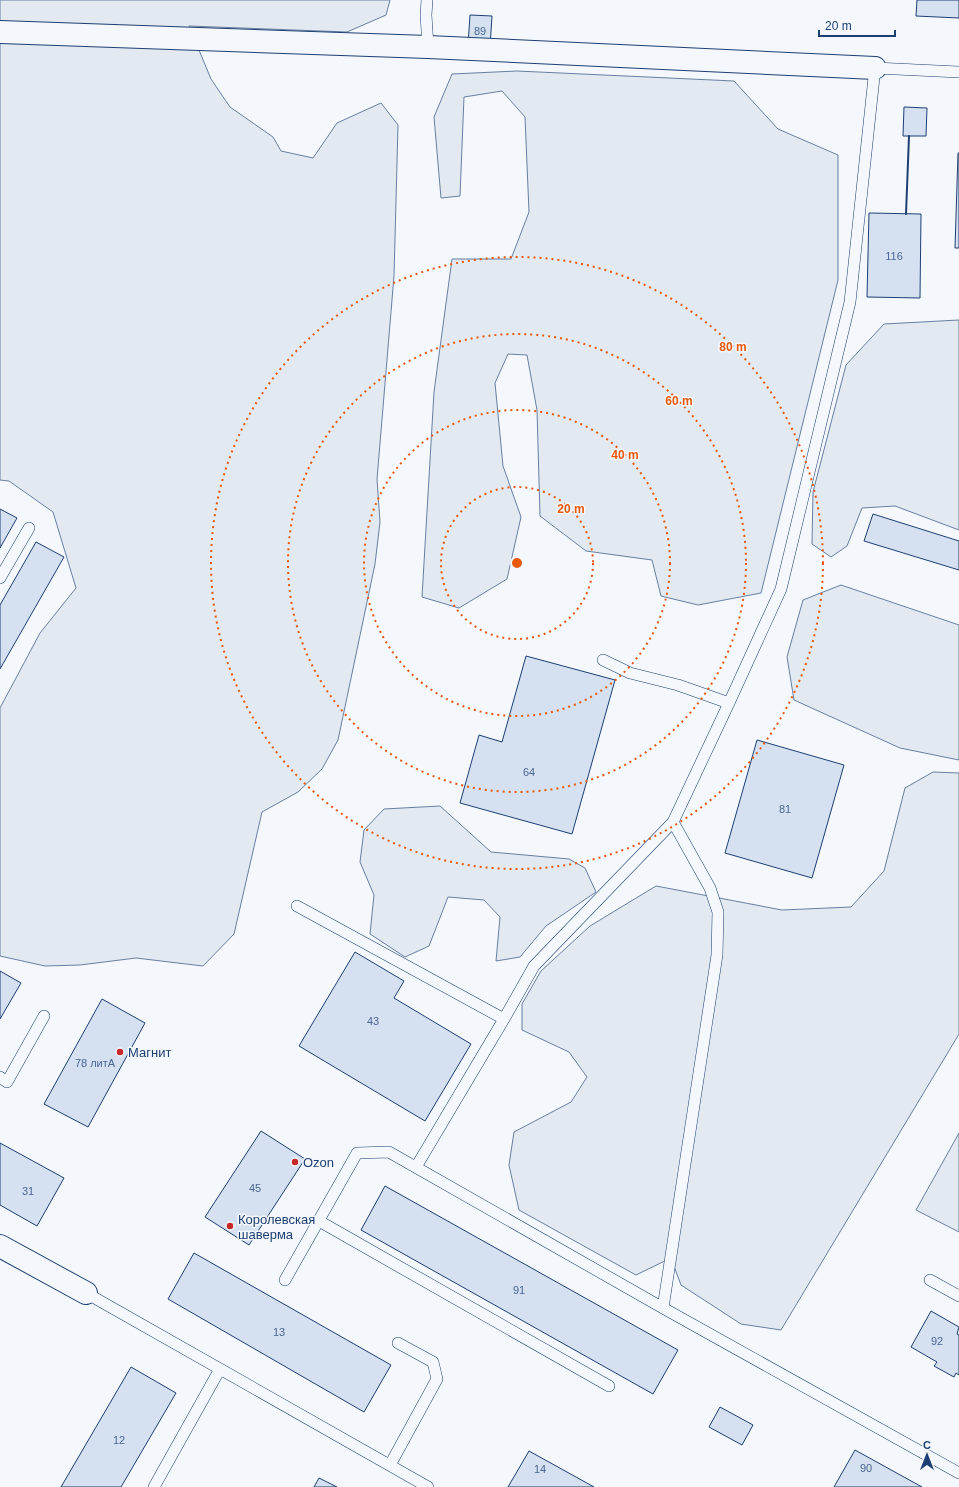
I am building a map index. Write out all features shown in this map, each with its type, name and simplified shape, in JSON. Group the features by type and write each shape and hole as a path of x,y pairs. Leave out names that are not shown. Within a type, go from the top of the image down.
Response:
{"street":[{"path":"0,32 428,47 875,68"},
{"path":"0,1246 86,1293"}],"lane":[{"path":"426,0 428,47"},
{"path":"416,1167 534,966 673,822 781,589 850,302 875,68 959,72"},
{"path":"0,578 28,528"},
{"path":"604,660 630,673 678,685 729,703"},
{"path":"663,1308 717,955 718,926 718,912 710,888 673,822"},
{"path":"298,906 504,1019"},
{"path":"0,1078 7,1082 44,1016"},
{"path":"285,1280 357,1152 389,1152 663,1308 959,1473"},
{"path":"319,1221 609,1386"},
{"path":"930,1280 959,1296"},
{"path":"86,1293 428,1487"},
{"path":"390,1465 437,1379 433,1362 398,1343"},
{"path":"154,1487 220,1369"}],"shaded area":[{"path":"0,0 390,0 386,15 347,32 189,26 211,79 230,107 273,137 281,151 313,158 337,123 381,103 398,125 394,276 377,479 380,522 375,564 338,740 322,769 298,792 262,812 234,934 203,966 136,958 80,965 45,966 0,956 0,708 40,633 76,588 53,512 9,481 0,480"},
{"path":"517,71 734,81 778,129 838,155 838,280 761,593 698,605 661,596 652,560 586,551 540,516 537,410 527,355 508,354 495,383 503,466 521,517 507,579 459,608 422,597 434,392 452,259 511,259 529,212 525,117 502,91 464,97 460,196 441,198 434,117 452,74"},
{"path":"959,320 959,530 895,506 862,508 847,546 831,557 812,544 813,492 846,365 884,324"},
{"path":"841,585 959,625 959,760 900,748 794,700 787,657 803,600"},
{"path":"933,772 959,773 959,1034 781,1330 741,1324 681,1285 671,1258 636,1275 519,1210 509,1165 514,1132 571,1102 587,1077 569,1052 522,1030 522,1004 541,971 590,926 656,886 782,910 851,907 884,871 905,788"},
{"path":"440,806 491,852 569,859 585,868 596,892 546,926 520,957 496,961 500,917 484,900 448,897 429,946 405,957 370,934 374,895 360,862 364,830 384,809"},
{"path":"959,1133 959,1232 916,1210"}],"building":[{"path":"917,0 959,0 959,18 916,16"},
{"path":"470,15 492,16 490,47 468,45"},
{"path":"904,107 927,108 926,136 903,136"},
{"path":"958,153 959,248 955,248"},
{"path":"869,213 921,214 920,298 867,297"},
{"path":"0,509 17,518 0,548"},
{"path":"873,514 959,541 959,570 864,541"},
{"path":"36,542 64,557 0,669 0,605"},
{"path":"526,656 615,680 572,834 460,803 479,735 502,742"},
{"path":"757,740 844,765 812,878 725,853"},
{"path":"355,952 404,981 394,998 471,1044 425,1121 299,1046"},
{"path":"0,971 21,983 0,1019"},
{"path":"102,999 145,1023 88,1127 44,1104"},
{"path":"261,1131 305,1159 249,1245 205,1217"},
{"path":"0,1143 64,1178 37,1226 0,1205"},
{"path":"385,1186 678,1350 653,1394 361,1230"},
{"path":"194,1253 391,1365 364,1412 168,1299"},
{"path":"931,1311 959,1327 957,1334 959,1335 959,1375 956,1373 954,1377 934,1366 937,1362 911,1347"},
{"path":"131,1367 176,1393 121,1487 61,1487"},
{"path":"720,1407 753,1425 742,1445 709,1427"},
{"path":"855,1450 922,1487 834,1487"},
{"path":"529,1451 594,1487 508,1487"},
{"path":"319,1478 337,1487 314,1487"}],"wall":[{"path":"906,214 909,136"}],"place":[{"name":"Магнит","path":"120,1052"},
{"name":"Ozon","path":"295,1162"},
{"name":"Королевская шаверма","path":"230,1226"}]}
